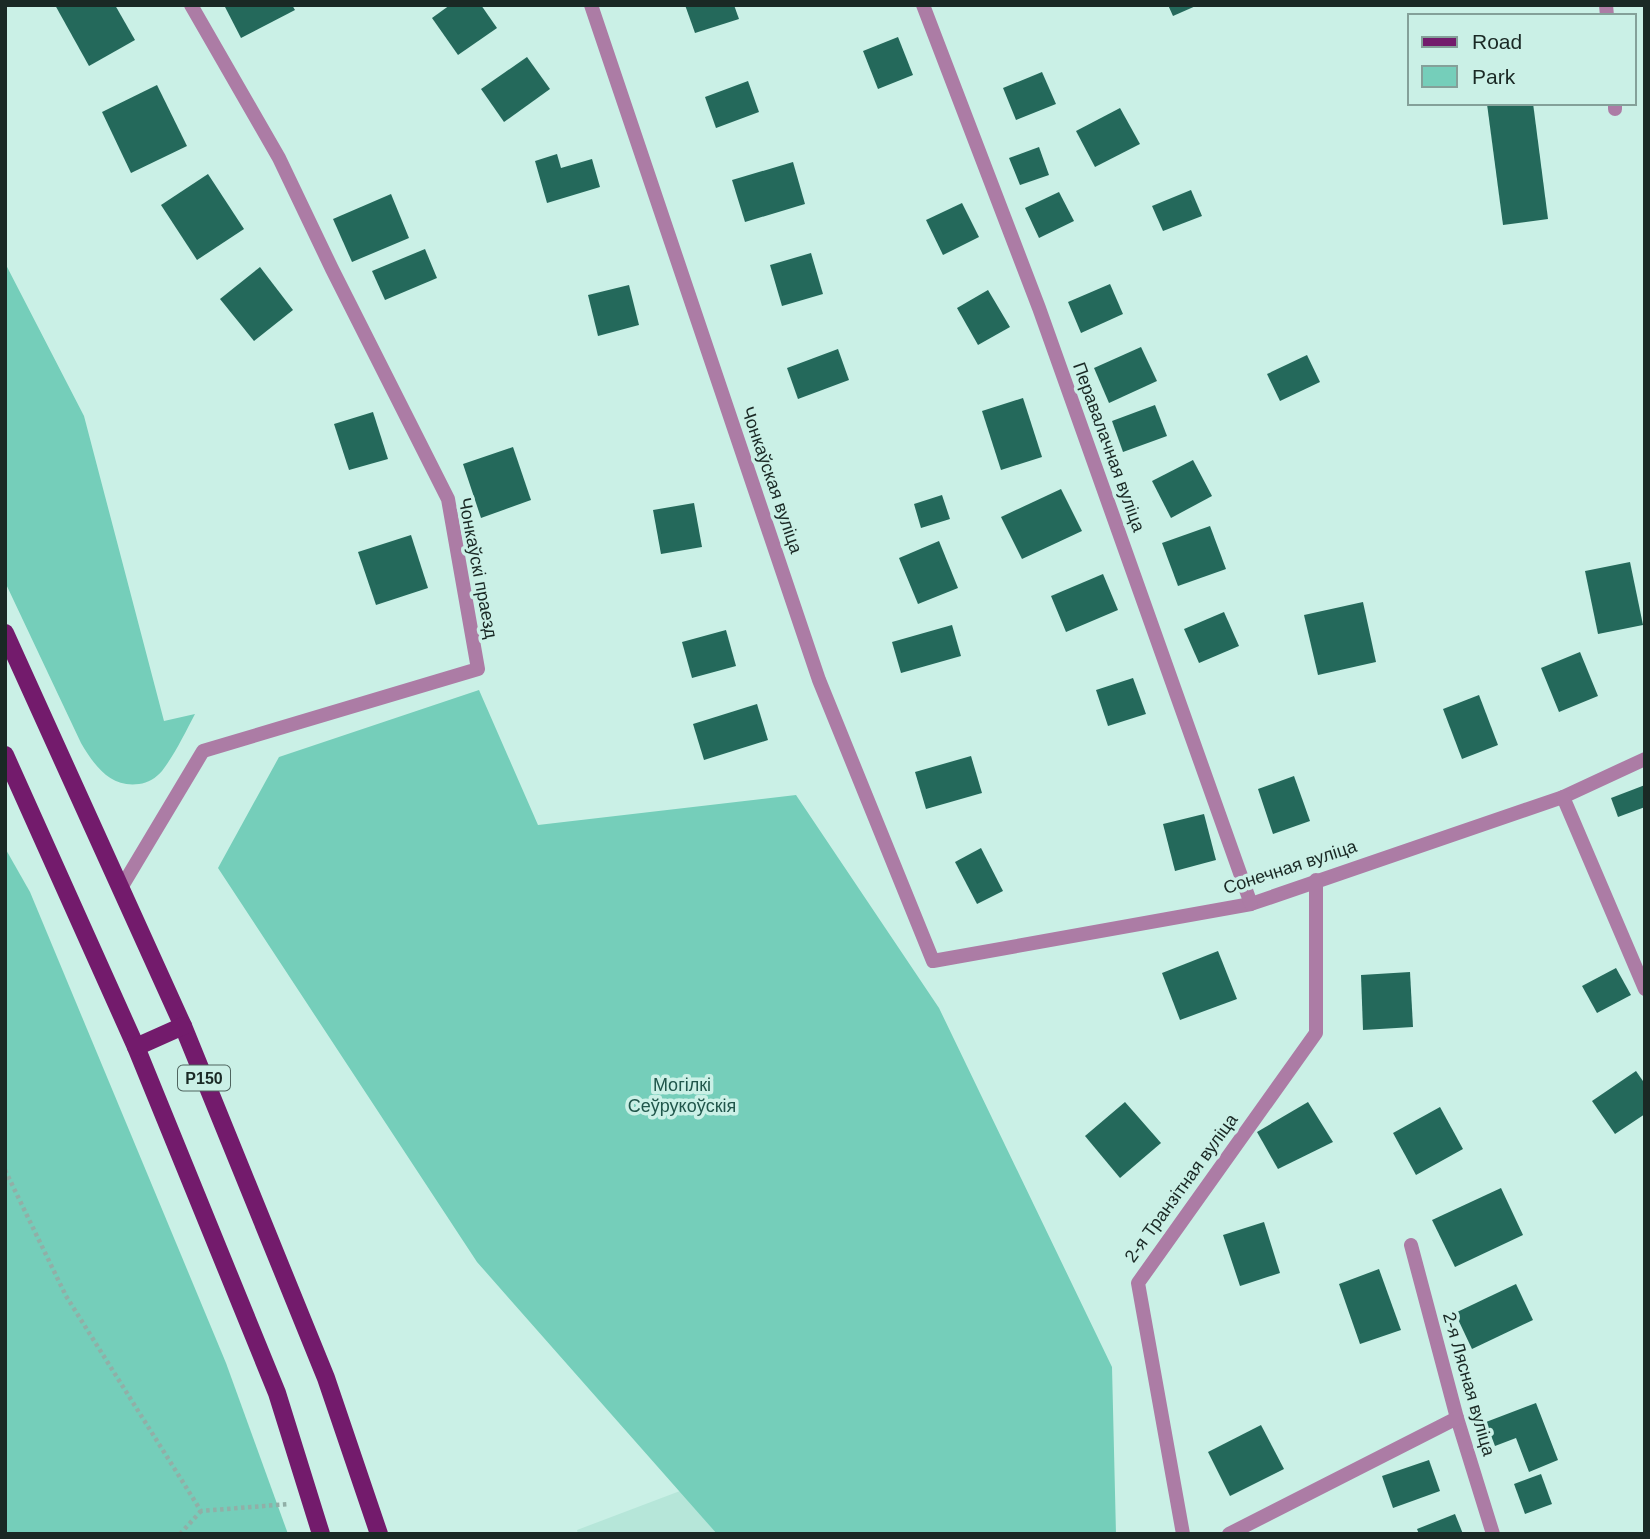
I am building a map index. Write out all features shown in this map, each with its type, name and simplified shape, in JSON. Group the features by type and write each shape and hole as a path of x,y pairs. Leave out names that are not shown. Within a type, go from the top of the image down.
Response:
{"main road":[{"name":"Р150","path":"5,633 183,1026 326,1378 379,1534"},
{"name":"Р150","path":"5,755 136,1047 277,1394 321,1534"},
{"path":"136,1047 183,1026"}],"street":[{"name":"Чонкаўскі праезд","path":"121,888 203,751 478,669 447,499 279,158 191,5"},
{"name":"Чонкаўская вуліца","path":"591,5 819,680 933,961"},
{"name":"Перавалачная вуліца","path":"923,5 1039,308 1251,904"},
{"name":"Сонечная вуліца","path":"933,961 1251,904 1563,797 1645,759"},
{"path":"1563,797 1645,989"},
{"name":"2-я Транзітная вуліца","path":"1183,1534 1138,1283 1316,1033 1316,880"},
{"name":"2-я Лясная вуліца","path":"1411,1245 1457,1418 1493,1534"},
{"path":"1229,1534 1457,1418"}],"path":[{"path":"5,1170 66,1296 201,1511"},
{"path":"180,1534 201,1511 311,1502"}],"shaded area":[{"path":"680,1491 717,1534 578,1534 577,1530"}],"green space":[{"path":"5,263 84,416 164,721 195,714 162,771 152,780 142,783 129,784 111,779 91,759 5,582"},
{"name":"Могілкі Сеўрукоўскія","path":"479,690 538,825 796,795 939,1008 1112,1367 1116,1534 717,1534 477,1262 218,868 279,757"},
{"path":"5,848 30,892 226,1363 288,1534 5,1534"}],"building":[{"path":"55,5 115,5 135,40 89,66"},
{"path":"224,5 292,5 295,10 241,38"},
{"path":"450,5 481,5 497,28 458,55 432,18"},
{"path":"685,5 734,5 739,19 695,33"},
{"path":"1168,5 1198,5 1173,16"},
{"path":"898,37 913,75 878,89 863,51"},
{"path":"527,57 550,89 504,122 481,89"},
{"path":"1042,72 1056,104 1016,120 1003,88"},
{"path":"748,81 759,112 716,128 705,97"},
{"path":"157,85 187,146 131,173 102,112"},
{"path":"1487,105 1533,105 1548,219 1503,225"},
{"path":"1120,108 1140,144 1095,167 1076,131"},
{"path":"1039,147 1049,175 1020,185 1009,158"},
{"path":"557,154 561,168 592,159 600,187 547,203 535,161"},
{"path":"793,162 805,204 745,222 732,180"},
{"path":"208,174 244,229 197,260 161,205"},
{"path":"1191,190 1202,216 1163,231 1152,206"},
{"path":"1059,192 1074,221 1039,238 1025,208"},
{"path":"391,194 409,238 352,262 333,219"},
{"path":"962,203 979,237 943,255 926,220"},
{"path":"425,249 437,278 385,300 372,271"},
{"path":"811,253 823,294 782,306 770,265"},
{"path":"260,267 293,310 254,341 220,299"},
{"path":"1110,284 1123,314 1081,333 1068,302"},
{"path":"629,285 639,325 598,336 588,295"},
{"path":"988,290 1010,327 978,345 957,308"},
{"path":"1141,347 1157,381 1109,403 1094,368"},
{"path":"838,349 849,380 798,399 787,368"},
{"path":"1307,355 1320,382 1280,401 1267,374"},
{"path":"1023,398 1042,457 1001,470 982,411"},
{"path":"1155,405 1167,436 1123,452 1112,421"},
{"path":"373,412 388,459 349,470 334,424"},
{"path":"513,447 531,500 481,518 463,464"},
{"path":"1193,460 1212,496 1171,518 1152,481"},
{"path":"1061,489 1082,531 1022,559 1001,517"},
{"path":"942,495 950,519 921,528 914,504"},
{"path":"694,503 702,547 661,554 653,510"},
{"path":"1210,526 1226,569 1178,586 1162,543"},
{"path":"411,535 428,588 376,605 358,552"},
{"path":"939,541 958,588 918,604 899,558"},
{"path":"1630,562 1643,625 1598,634 1585,571"},
{"path":"1103,574 1118,610 1066,632 1051,596"},
{"path":"1363,602 1376,662 1318,675 1304,615"},
{"path":"1224,612 1239,646 1199,663 1184,629"},
{"path":"952,625 961,656 901,673 892,642"},
{"path":"726,630 736,666 692,678 682,642"},
{"path":"1580,652 1598,696 1559,712 1541,668"},
{"path":"1133,678 1146,714 1108,726 1096,690"},
{"path":"1479,695 1498,745 1462,759 1443,709"},
{"path":"757,704 768,740 704,760 693,724"},
{"path":"971,756 982,793 926,809 915,772"},
{"path":"1294,776 1310,821 1273,834 1258,789"},
{"path":"1645,785 1645,807 1618,817 1611,798"},
{"path":"1204,814 1216,860 1175,871 1163,824"},
{"path":"981,848 1003,891 977,904 955,862"},
{"path":"1218,951 1237,999 1180,1020 1162,973"},
{"path":"1616,968 1631,995 1597,1013 1582,986"},
{"path":"1410,972 1413,1027 1363,1030 1361,975"},
{"path":"1636,1071 1645,1084 1645,1114 1615,1134 1592,1101"},
{"path":"1125,1102 1161,1143 1120,1178 1085,1136"},
{"path":"1308,1102 1333,1142 1278,1169 1257,1132"},
{"path":"1440,1107 1463,1149 1416,1175 1393,1133"},
{"path":"1501,1188 1523,1235 1455,1267 1432,1220"},
{"path":"1264,1222 1280,1273 1240,1286 1223,1235"},
{"path":"1379,1269 1401,1330 1360,1344 1339,1284"},
{"path":"1516,1284 1533,1320 1472,1349 1455,1313"},
{"path":"1536,1403 1558,1460 1529,1472 1516,1438 1495,1446 1486,1422"},
{"path":"1261,1425 1284,1469 1230,1496 1208,1452"},
{"path":"1429,1460 1440,1491 1393,1508 1382,1476"},
{"path":"1541,1474 1552,1504 1525,1514 1514,1484"},
{"path":"1455,1514 1463,1534 1419,1534 1417,1529"}]}
